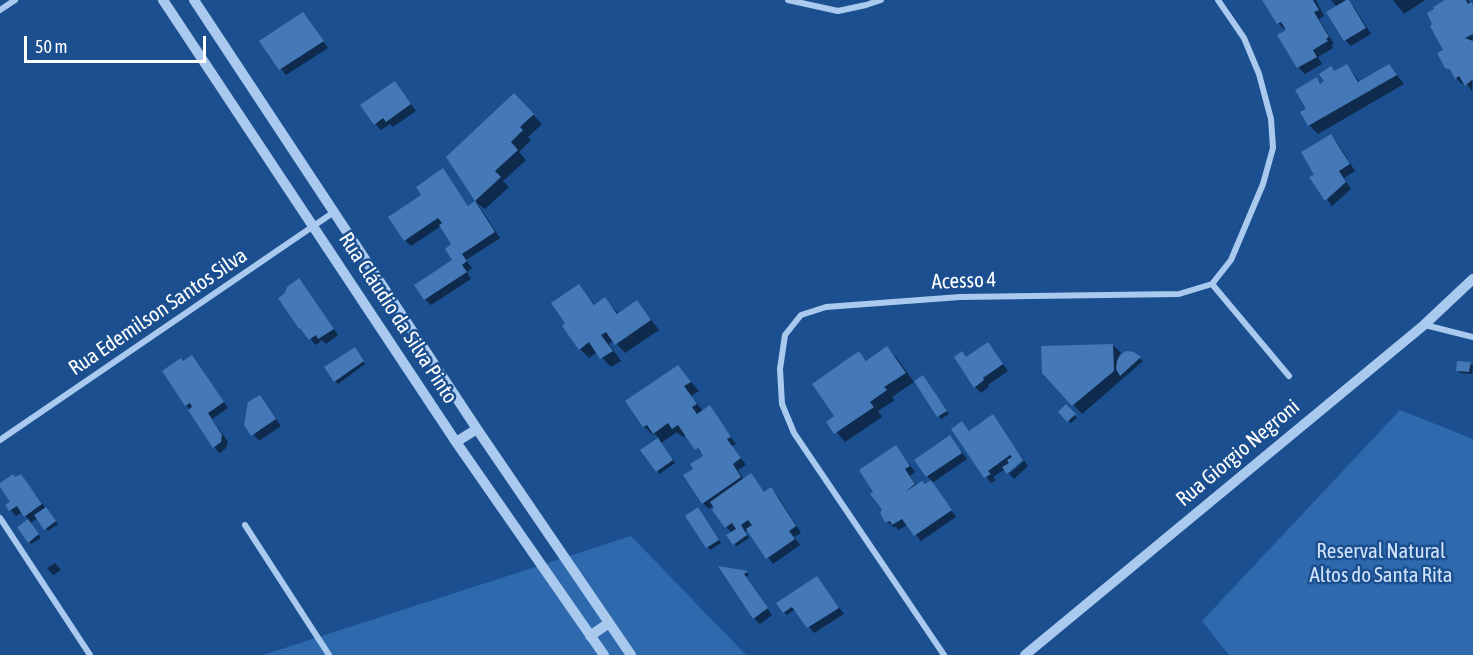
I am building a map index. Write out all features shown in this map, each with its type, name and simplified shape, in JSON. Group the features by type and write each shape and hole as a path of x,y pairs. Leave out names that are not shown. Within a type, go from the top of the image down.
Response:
{"street":[{"path":"0,10 15,0"},
{"name":"Rua Cláudio da Silva Pinto","path":"163,0 456,442 604,655"},
{"name":"Rua Cláudio da Silva Pinto","path":"194,0 477,429 631,655"},
{"path":"788,0 838,11 881,0"},
{"path":"1218,0 1244,38 1258,74 1271,119 1273,148 1263,183 1232,260 1212,284 1289,376"},
{"name":"Rua Edemilson Santos Silva","path":"0,440 334,211"},
{"name":"Rua Giorgio Negroni","path":"1025,655 1424,325 1473,279"},
{"name":"Acesso 4","path":"944,655 794,433 782,404 780,369 785,335 801,315 826,307 960,297 1179,294 1212,284"},
{"path":"1424,325 1473,337"},
{"path":"456,442 477,429"},
{"path":"0,518 90,655"},
{"path":"245,525 329,655"},
{"path":"590,636 609,623"}],"green space":[{"name":"Reserval Natural Altos do Santa Rita","path":"1400,410 1473,439 1473,655 1229,655 1202,621"},
{"path":"631,536 746,655 263,655"}],"building":[{"path":"1262,0 1313,0 1319,10 1314,12 1329,37 1326,39 1328,41 1313,50 1317,57 1297,68 1277,35 1286,30 1281,22 1277,24"},
{"path":"1349,0 1366,28 1344,41 1326,12"},
{"path":"1445,0 1466,0 1468,4 1471,2 1473,5 1473,34 1465,38 1473,41 1473,79 1465,86 1459,76 1455,79 1450,70 1445,68 1437,53 1443,50 1430,26 1432,24 1427,13"},
{"path":"303,12 324,41 279,70 259,41"},
{"path":"1347,64 1358,82 1389,64 1397,75 1308,126 1300,112 1306,109 1295,90 1317,77 1320,84 1324,81 1319,74 1331,66 1334,71"},
{"path":"395,81 411,104 386,122 383,118 374,125 360,105"},
{"path":"514,93 534,114 520,127 523,130 511,142 518,150 495,171 501,177 475,201 446,157"},
{"path":"1331,134 1350,164 1339,171 1346,182 1325,201 1309,177 1314,175 1301,152"},
{"path":"443,168 468,206 475,201 495,232 462,254 467,261 462,265 467,272 424,300 414,285 452,260 445,249 451,244 439,225 442,223 438,218 404,241 388,217 421,195 416,187"},
{"path":"299,278 334,329 318,339 316,335 309,340 278,298"},
{"path":"579,284 594,305 605,297 617,314 637,300 651,320 615,345 606,332 601,335 613,351 600,359 589,342 579,350 562,326 565,323 551,303"},
{"path":"988,342 1003,364 983,378 984,380 974,388 954,357 962,351 966,357"},
{"path":"1113,344 1114,371 1072,406 1042,373 1041,346"},
{"path":"887,346 906,373 884,387 887,390 870,402 874,407 834,434 826,422 834,416 812,384 859,351 866,361"},
{"path":"355,347 364,361 334,382 324,367"},
{"path":"1126,351 1134,352 1141,357 1120,376 1116,369 1117,361"},
{"path":"192,355 224,402 208,413 222,435 221,442 213,448 188,410 192,407 190,403 185,406 162,371 181,358 183,361"},
{"path":"1457,361 1471,362 1469,372 1456,371"},
{"path":"678,365 691,382 684,386 697,404 692,407 697,414 710,405 731,437 727,439 741,458 733,464 741,477 702,504 683,475 693,469 690,464 703,456 698,448 695,450 678,425 672,429 668,423 653,434 647,425 643,427 625,401"},
{"path":"923,375 947,411 937,417 914,381"},
{"path":"260,395 276,419 251,436 244,425 248,402"},
{"path":"1066,404 1076,414 1067,422 1058,412"},
{"path":"993,414 1023,460 1007,474 1002,467 1009,463 1007,460 1012,457 1010,455 988,471 991,474 984,478 951,429 962,421 969,431"},
{"path":"950,435 962,453 926,477 914,460"},
{"path":"658,438 673,460 656,472 640,450"},
{"path":"896,445 910,466 905,469 915,484 905,492 922,481 925,484 931,480 952,510 914,536 902,519 892,525 890,521 885,522 880,513 881,508 870,494 873,492 859,470"},
{"path":"751,473 764,492 771,487 796,526 789,531 795,539 766,559 746,529 752,525 748,520 741,525 747,535 733,545 726,535 736,529 732,523 725,528 712,510 714,508 710,502"},
{"path":"13,474 15,477 21,474 42,504 24,517 17,506 9,511 5,505 10,502 0,487 0,483"},
{"path":"46,507 56,521 44,530 34,515"},
{"path":"698,507 719,540 706,548 685,516"},
{"path":"28,519 39,534 28,543 17,527"},
{"path":"718,566 748,571 744,574 768,608 753,619"},
{"path":"817,576 839,608 807,628 792,607 783,613 776,603"}]}
